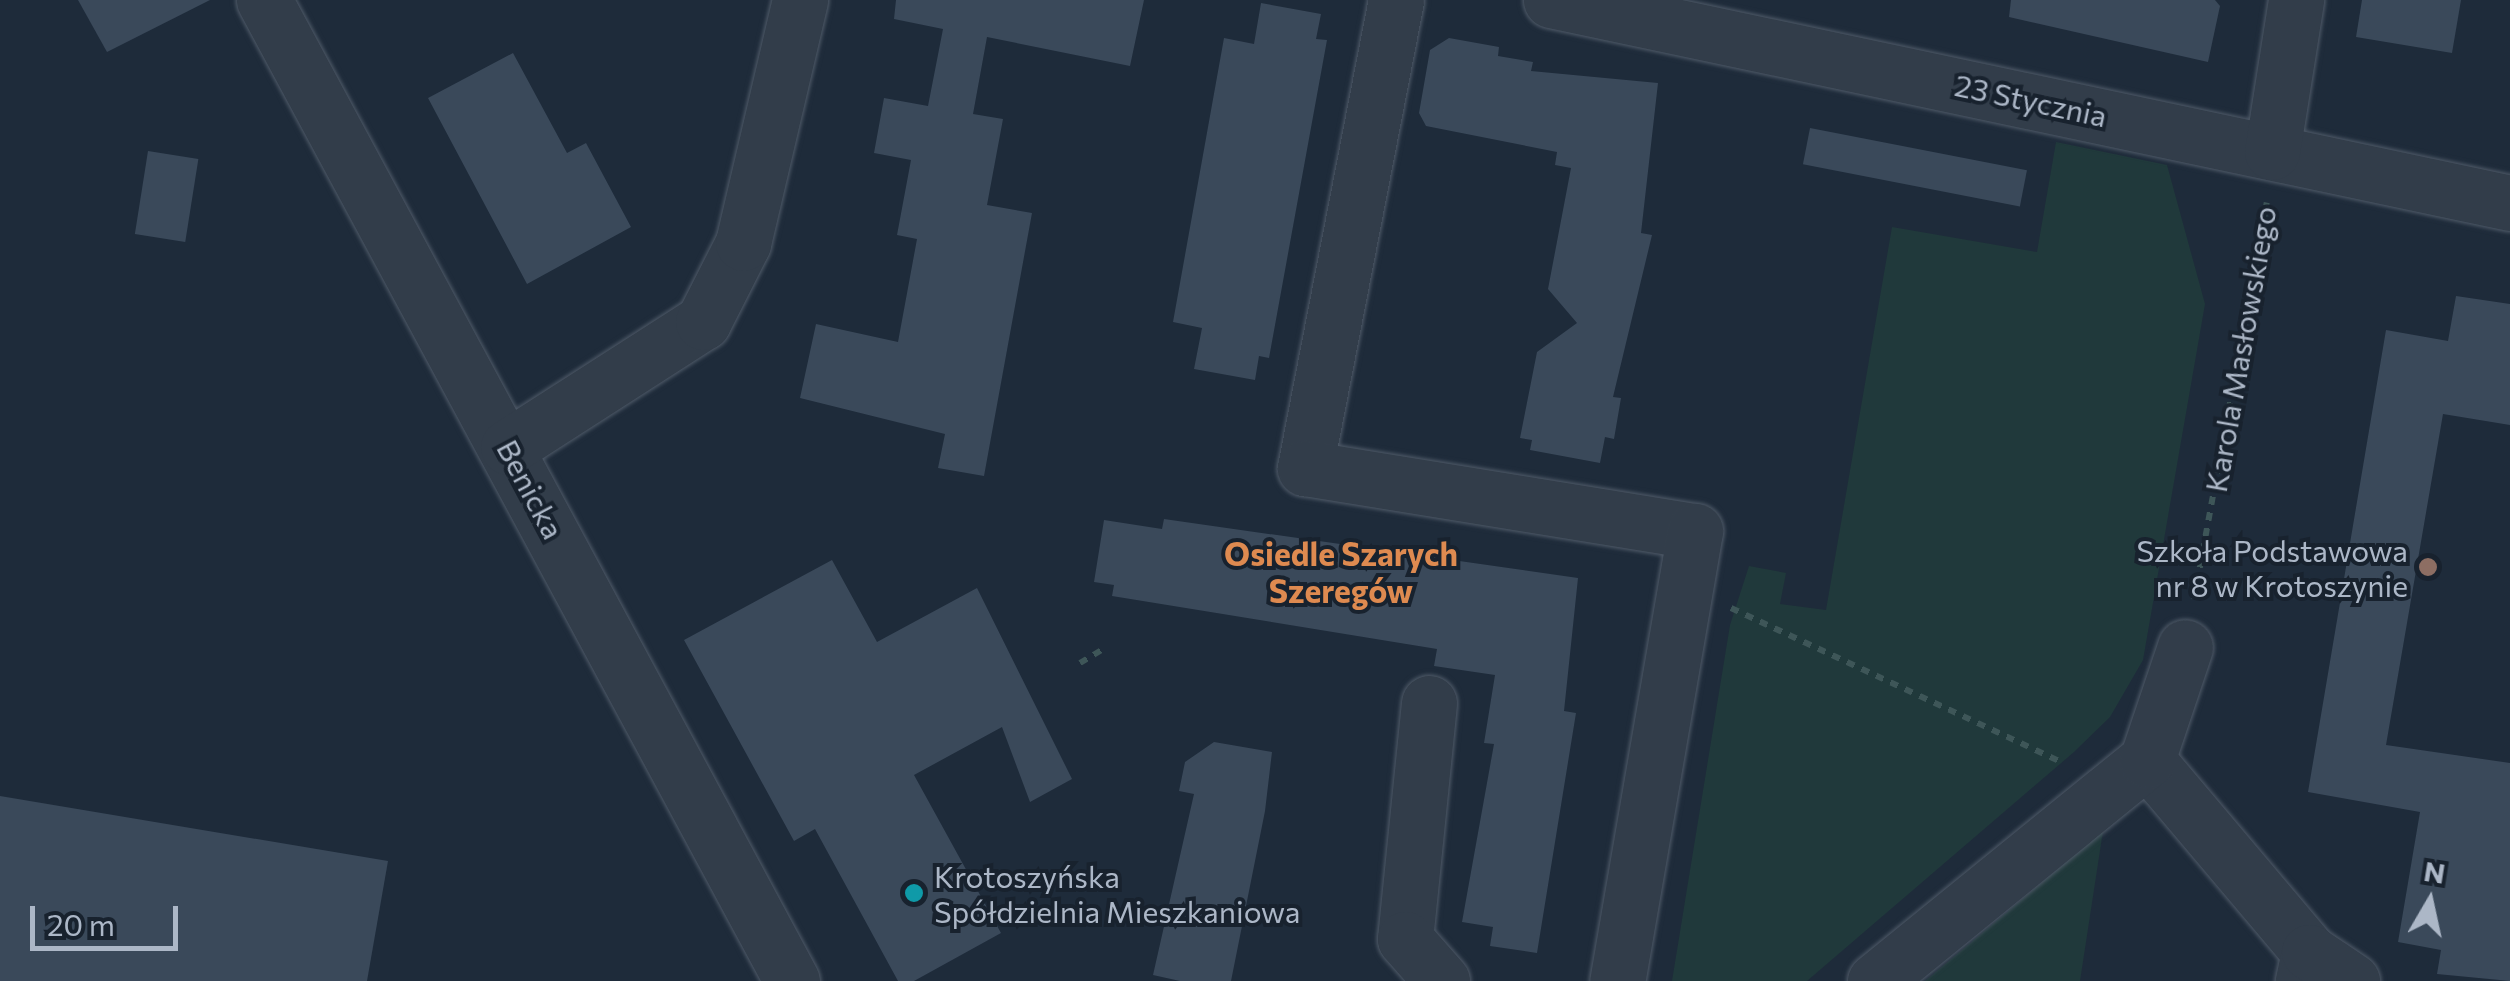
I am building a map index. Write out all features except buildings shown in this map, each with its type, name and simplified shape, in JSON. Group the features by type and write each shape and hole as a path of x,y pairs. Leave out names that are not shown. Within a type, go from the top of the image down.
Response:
{"street":[{"name":"Benicka","path":"264,0 508,446 792,981"},
{"path":"508,446 702,322 744,244 800,0"},
{"path":"1396,0 1305,468 1695,531 1617,981"},
{"name":"23 Stycznia","path":"1551,0 1641,10 2510,203"},
{"path":"2272,152 2296,0"},
{"path":"1875,981 2130,773 2185,647"},
{"path":"1429,703 1405,939 1442,981"},
{"path":"2130,773 2321,971"}],"path":[{"name":"Karola Masłowskiego","path":"2185,647 2272,152"},
{"path":"1685,586 2130,773"},
{"path":"1080,663 1107,648"}],"green space":[{"path":"2056,142 2167,165 2205,304 2143,660 2110,717 2074,752 1807,981 1672,981 1730,625 1749,566 1786,573 1780,604 1826,610 1892,227 2037,252"},
{"path":"2103,831 2080,981 1925,981"}],"place":[{"name":"Szkoła Podstawowa nr 8 w Krotoszynie","path":"2428,567"},
{"name":"Krotoszyńska Spółdzielnia Mieszkaniowa","path":"914,893"}],"district":[{"name":"Osiedle Szarych Szeregów","path":"1341,572"}]}
